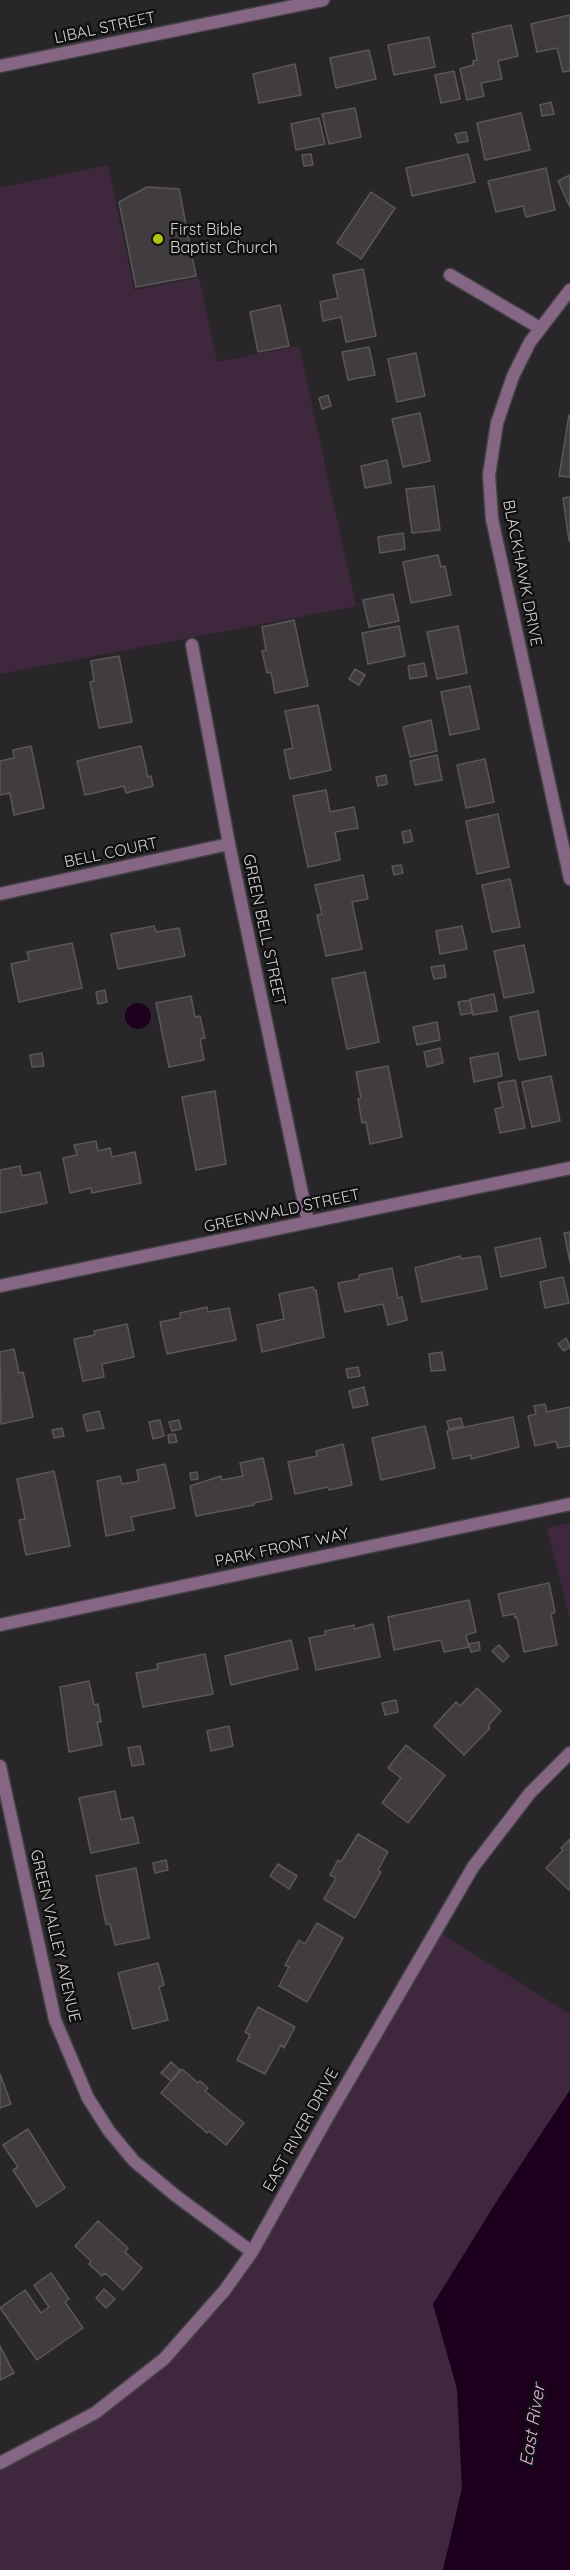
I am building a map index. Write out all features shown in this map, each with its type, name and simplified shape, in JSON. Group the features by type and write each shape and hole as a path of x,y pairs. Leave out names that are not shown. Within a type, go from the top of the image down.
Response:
{"street":[{"name":"LIBAL STREET","path":"0,66 323,0"},
{"path":"450,275 540,328"},
{"name":"BLACKHAWK DRIVE","path":"570,290 530,342 513,376 500,413 489,475 492,519 570,879"},
{"name":"GREEN BELL STREET","path":"192,645 229,844 308,1222"},
{"name":"BELL COURT","path":"0,894 229,844"},
{"name":"GREENWALD STREET","path":"0,1286 570,1168"},
{"name":"PARK FRONT WAY","path":"0,1625 570,1504"},
{"name":"EAST RIVER DRIVE","path":"0,2463 95,2413 164,2359 225,2289 252,2252 349,2078 473,1867 530,1793 570,1753"},
{"name":"GREEN VALLEY AVENUE","path":"0,1766 55,2020 88,2098 109,2131 135,2162 176,2196 252,2252"}],"shaded area":[{"path":"108,165 134,290 199,278 217,362 299,346 356,606 0,674 0,188"},
{"path":"570,1523 570,1618 547,1528"},
{"path":"435,1930 570,2014 570,2090 433,2304 457,2389 462,2488 443,2570 0,2570 0,2463 95,2413 164,2359 225,2290"}],"water":[{"path":"138,1003 148,1006 151,1016 148,1026 138,1029 128,1026 125,1016 128,1006"},
{"name":"East River","path":"570,2090 570,2570 443,2570 462,2488 457,2389 433,2304"}],"building":[{"path":"570,15 570,71 563,72 557,48 537,52 531,24"},
{"path":"511,25 518,56 498,61 502,79 481,83 484,96 467,100 460,69 473,65 473,61 477,60 472,34"},
{"path":"429,37 435,67 394,75 388,45"},
{"path":"369,50 376,79 336,88 330,58"},
{"path":"295,64 301,95 259,103 253,74"},
{"path":"454,71 460,99 441,103 435,75"},
{"path":"551,102 554,114 542,116 540,105"},
{"path":"355,108 361,137 329,144 322,114"},
{"path":"521,113 530,150 485,160 477,123"},
{"path":"319,118 325,144 296,150 291,124"},
{"path":"466,132 468,141 458,143 455,134"},
{"path":"311,154 313,165 304,166 302,155"},
{"path":"468,154 475,182 412,196 406,168"},
{"path":"546,168 555,210 526,217 523,206 496,212 488,181"},
{"path":"570,175 570,207 558,181"},
{"name":"First Bible Baptist Church","path":"147,187 179,189 196,276 136,287 119,202"},
{"path":"371,192 395,208 361,259 337,243"},
{"path":"363,269 376,336 346,342 341,317 323,321 320,302 338,298 333,275"},
{"path":"280,305 289,346 258,352 250,312"},
{"path":"369,347 375,375 348,380 342,352"},
{"path":"416,353 425,396 397,402 388,359"},
{"path":"328,395 331,406 322,409 319,398"},
{"path":"420,413 430,461 403,467 392,419"},
{"path":"570,415 570,477 559,476"},
{"path":"387,460 391,483 365,488 361,466"},
{"path":"434,486 440,530 412,533 406,489"},
{"path":"570,497 570,541 569,541 563,498"},
{"path":"403,533 405,549 380,553 378,537"},
{"path":"438,555 441,567 445,566 451,595 411,603 403,562"},
{"path":"393,594 399,621 369,627 363,600"},
{"path":"294,620 308,686 275,693 271,672 267,673 262,651 266,650 262,627"},
{"path":"399,626 405,656 368,664 362,633"},
{"path":"458,626 467,673 437,679 427,632"},
{"path":"119,656 132,722 99,728 90,682 94,681 91,661"},
{"path":"424,663 427,676 410,679 408,666"},
{"path":"355,669 365,675 359,685 349,679"},
{"path":"470,686 479,729 450,735 441,692"},
{"path":"318,705 331,770 290,779 284,750 293,748 285,711"},
{"path":"431,720 437,751 410,757 403,727"},
{"path":"31,746 44,808 14,815 10,793 0,795 0,761 14,758 13,750"},
{"path":"141,746 148,777 151,776 153,786 126,793 124,786 85,795 77,761"},
{"path":"437,755 442,780 415,785 410,761"},
{"path":"485,759 494,802 466,808 457,765"},
{"path":"386,775 387,784 378,786 376,777"},
{"path":"326,790 330,812 354,807 358,828 335,832 340,860 308,867 293,796"},
{"path":"498,814 509,867 477,874 466,821"},
{"path":"410,830 413,841 404,843 402,832"},
{"path":"401,865 403,873 394,875 392,866"},
{"path":"363,875 368,899 352,902 362,949 326,956 317,915 322,914 315,885"},
{"path":"510,879 520,927 492,932 482,885"},
{"path":"154,926 156,932 179,928 185,956 118,969 111,934"},
{"path":"462,926 467,949 440,954 436,931"},
{"path":"72,943 82,988 19,1002 11,964 29,960 27,952"},
{"path":"524,945 534,992 504,998 494,951"},
{"path":"444,965 446,977 434,979 431,967"},
{"path":"365,972 379,1042 347,1049 332,979"},
{"path":"105,990 107,1002 98,1004 96,992"},
{"path":"494,994 497,1011 473,1015 470,999"},
{"path":"191,996 195,1017 200,1016 205,1038 200,1039 204,1060 169,1067 156,1003"},
{"path":"470,1000 472,1013 461,1015 458,1002"},
{"path":"538,1011 546,1055 519,1060 510,1017"},
{"path":"437,1022 440,1040 417,1045 413,1027"},
{"path":"440,1048 443,1063 427,1067 424,1052"},
{"path":"42,1053 44,1066 32,1067 30,1055"},
{"path":"498,1053 502,1076 474,1082 470,1058"},
{"path":"388,1066 402,1137 370,1144 366,1122 362,1123 358,1099 361,1098 356,1072"},
{"path":"551,1076 560,1121 532,1127 522,1082"},
{"path":"515,1080 525,1128 500,1133 495,1109 503,1107 498,1083"},
{"path":"215,1091 226,1164 196,1170 182,1097"},
{"path":"96,1141 98,1151 110,1148 112,1157 135,1152 141,1183 92,1193 91,1188 70,1193 63,1158 77,1155 74,1145"},
{"path":"20,1166 22,1176 40,1172 47,1203 0,1213 0,1170"},
{"path":"570,1232 570,1262 564,1233"},
{"path":"540,1238 546,1267 501,1277 495,1248"},
{"path":"460,1256 461,1259 480,1256 487,1289 422,1302 415,1268"},
{"path":"392,1268 398,1298 402,1297 407,1320 388,1325 383,1304 345,1312 338,1283 359,1279 359,1275"},
{"path":"563,1277 569,1303 545,1308 540,1282"},
{"path":"313,1287 316,1290 324,1337 262,1352 257,1325 284,1319 279,1294"},
{"path":"207,1307 208,1312 229,1308 236,1340 167,1354 160,1322 180,1318 180,1313"},
{"path":"127,1324 134,1357 102,1364 104,1377 83,1381 74,1339 95,1335 94,1331"},
{"path":"566,1338 570,1347 564,1351 558,1344"},
{"path":"14,1349 19,1373 23,1372 33,1417 1,1424 0,1352"},
{"path":"442,1352 445,1370 431,1371 429,1354"},
{"path":"358,1367 360,1376 348,1378 346,1369"},
{"path":"364,1387 368,1405 353,1408 349,1391"},
{"path":"545,1404 547,1412 570,1407 570,1446 558,1448 556,1441 535,1446 528,1416 536,1414 534,1406"},
{"path":"99,1411 104,1428 87,1431 83,1415"},
{"path":"513,1417 519,1447 471,1459 471,1455 453,1459 447,1431"},
{"path":"461,1418 463,1426 449,1429 447,1421"},
{"path":"160,1420 164,1436 153,1439 149,1422"},
{"path":"179,1420 181,1429 172,1431 169,1422"},
{"path":"425,1426 435,1468 381,1480 372,1438"},
{"path":"62,1428 64,1436 54,1438 52,1430"},
{"path":"175,1434 177,1442 169,1443 168,1435"},
{"path":"343,1444 352,1485 295,1494 288,1462 317,1456 316,1451"},
{"path":"263,1458 272,1499 254,1503 254,1505 196,1516 190,1486 221,1476 222,1480 243,1476 240,1463"},
{"path":"165,1464 175,1508 131,1517 134,1530 106,1536 97,1481 120,1476 122,1484 139,1481 137,1470"},
{"path":"54,1471 70,1546 26,1555 19,1520 25,1519 17,1479"},
{"path":"197,1472 198,1479 191,1480 190,1473"},
{"path":"549,1583 555,1612 551,1614 557,1645 524,1652 517,1617 515,1618 514,1614 503,1616 498,1594"},
{"path":"469,1600 476,1632 466,1635 469,1647 444,1652 441,1640 394,1650 388,1617"},
{"path":"373,1624 380,1657 316,1670 309,1638 325,1635 325,1631 354,1625 354,1629"},
{"path":"291,1640 298,1669 231,1685 225,1656"},
{"path":"479,1642 480,1650 471,1652 469,1644"},
{"path":"499,1645 509,1656 503,1662 492,1651"},
{"path":"205,1654 213,1694 143,1707 136,1673 158,1669 157,1664"},
{"path":"89,1681 94,1705 98,1704 101,1722 97,1722 102,1745 69,1752 60,1687"},
{"path":"477,1688 501,1711 488,1726 490,1728 464,1755 434,1726 456,1702 460,1706"},
{"path":"396,1700 398,1712 385,1715 382,1703"},
{"path":"229,1726 233,1746 211,1751 207,1731"},
{"path":"406,1745 445,1775 408,1823 382,1803 401,1778 388,1768"},
{"path":"140,1746 144,1764 132,1766 128,1748"},
{"path":"115,1791 121,1820 133,1817 139,1843 91,1853 79,1798"},
{"path":"358,1834 388,1852 378,1870 381,1872 355,1918 324,1899 336,1878 330,1875 338,1860 341,1862"},
{"path":"570,1839 570,1889 569,1890 546,1868"},
{"path":"166,1860 168,1870 155,1873 153,1863"},
{"path":"278,1864 297,1876 289,1889 270,1876"},
{"path":"136,1868 149,1938 115,1945 110,1924 106,1924 96,1876"},
{"path":"317,1923 343,1938 307,2002 279,1986 289,1967 285,1965 299,1940 305,1944"},
{"path":"158,1963 164,1985 159,1987 168,2020 133,2029 118,1973"},
{"path":"258,2007 295,2027 284,2048 281,2045 265,2074 237,2060 250,2035 245,2032"},
{"path":"171,2062 180,2070 171,2081 161,2073"},
{"path":"182,2069 198,2083 200,2081 208,2088 205,2091 244,2123 226,2145 209,2131 207,2133 161,2093"},
{"path":"0,2074 11,2104 0,2108"},
{"path":"28,2129 65,2188 37,2207 13,2170 18,2167 3,2145"},
{"path":"98,2221 128,2248 125,2252 142,2268 123,2290 105,2273 102,2276 89,2264 91,2261 75,2246"},
{"path":"51,2273 69,2299 65,2302 83,2328 37,2360 0,2308 25,2290 41,2313 49,2307 34,2285"},
{"path":"104,2289 115,2299 106,2308 96,2298"},
{"path":"0,2346 14,2373 0,2380"}],"place":[{"name":"First Bible Baptist Church","path":"158,239"}]}
